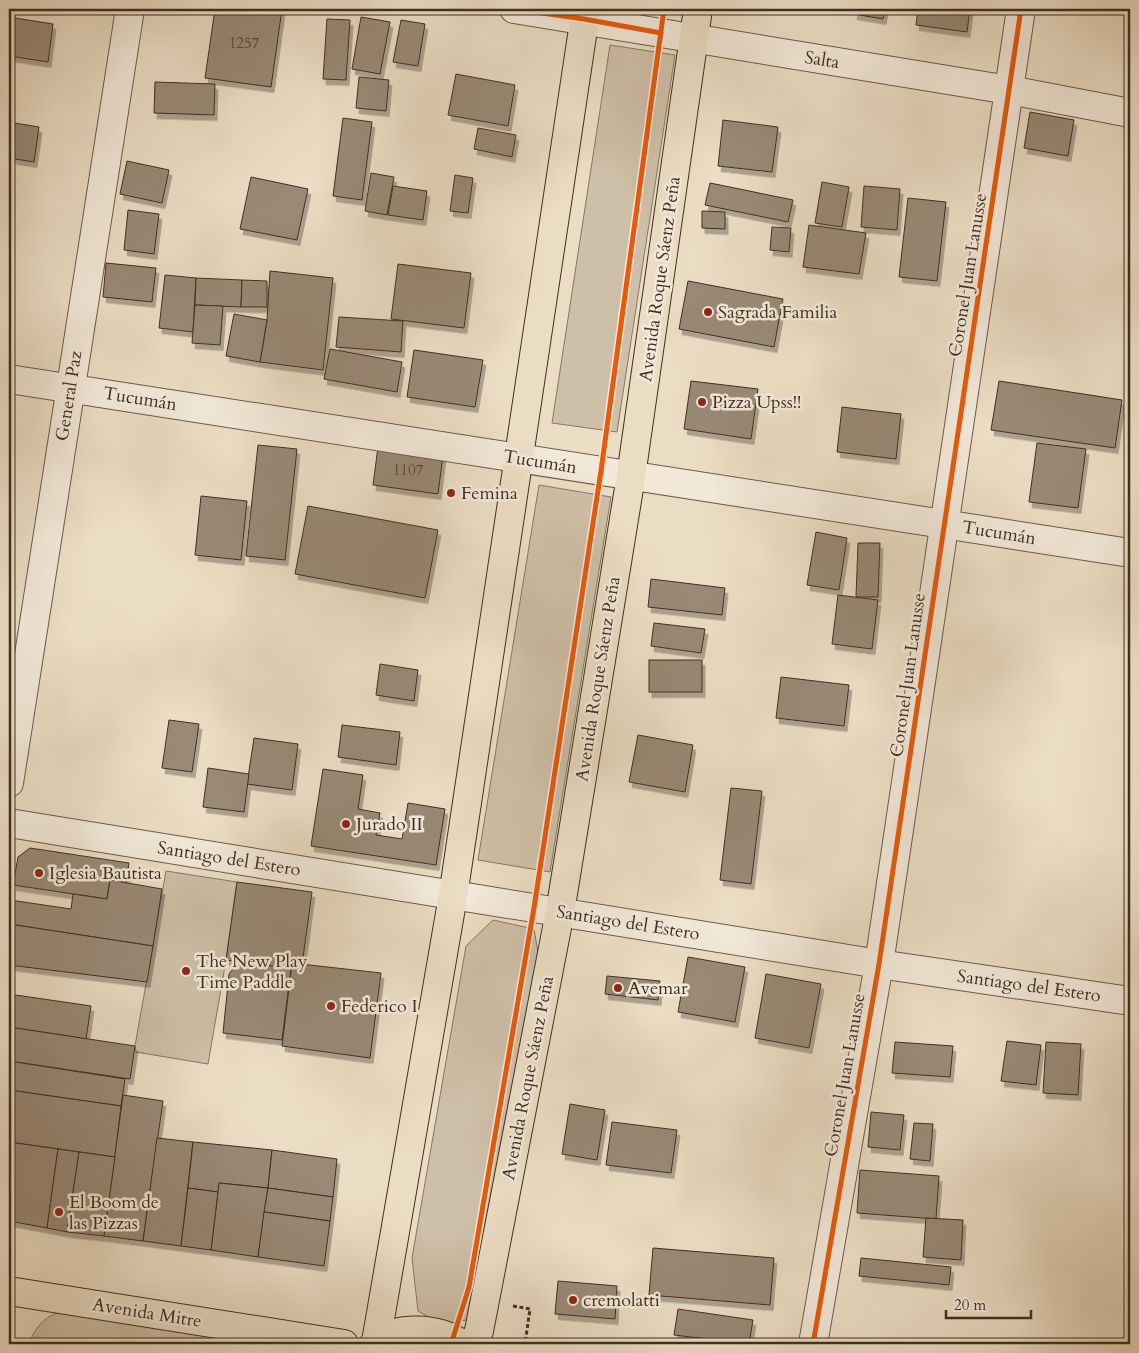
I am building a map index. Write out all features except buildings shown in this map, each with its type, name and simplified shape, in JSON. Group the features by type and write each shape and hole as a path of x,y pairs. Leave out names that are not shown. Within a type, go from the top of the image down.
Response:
{"main road":[{"name":"Avenida Roque Sáenz Peña","path":"473,1344 479,1331 560,912 631,476 698,9"},
{"path":"375,1343 453,896 585,14"},
{"name":"Avenida Mitre","path":"9,1291 344,1344"},
{"path":"375,1343 388,1336 414,1330 432,1331 454,1338 461,1344"}],"street":[{"name":"General Paz","path":"9,782 130,9"},
{"name":"Salta","path":"514,9 585,14 694,39 1009,90 1130,113"},
{"name":"Coronel Juan Lanusse","path":"813,1344 878,964 1021,9"},
{"name":"Tucumán","path":"9,379 1130,553"},
{"name":"Santiago del Estero","path":"9,823 878,964 1130,1001"}],"path":[{"path":"485,1301 530,1309 525,1342 548,1344"}],"shaded area":[{"path":"610,45 675,55 617,432 552,423"},
{"path":"539,485 611,497 550,872 478,860"},
{"name":"The New Play Time Paddle","path":"166,871 237,882 208,1064 136,1052 135,1046"},
{"path":"493,920 534,929 539,958 482,1288 466,1320 442,1325 418,1311 412,1258 466,946"},
{"path":"71,1308 295,1344 29,1344 36,1330 45,1320 56,1313"}],"cycle path":[{"path":"514,9 661,33"},
{"path":"453,1338 469,1287 534,908 601,471 664,9"},
{"path":"813,1344 879,964 1021,9"}],"place":[{"name":"Sagrada Familia","path":"708,312"},
{"name":"Pizza Upss!!","path":"702,402"},
{"name":"Femina","path":"451,493"},
{"name":"Jurado II","path":"346,824"},
{"name":"Iglesia Bautista","path":"39,873"},
{"name":"The New Play Time Paddle","path":"186,971"},
{"name":"Avemar","path":"618,988"},
{"name":"Federico I","path":"331,1006"},
{"name":"El Boom de las Pizzas","path":"59,1212"},
{"name":"cremolatti","path":"573,1300"}]}
